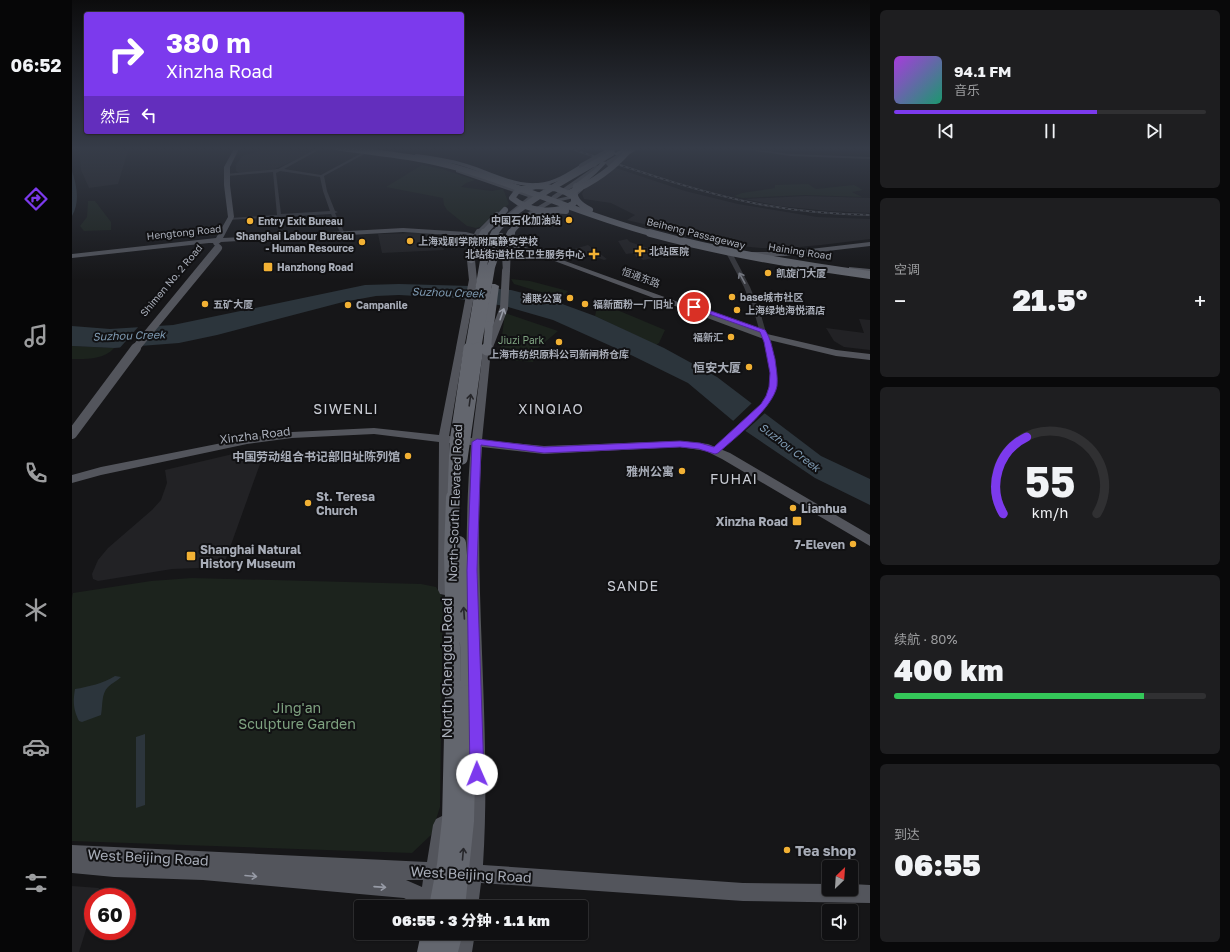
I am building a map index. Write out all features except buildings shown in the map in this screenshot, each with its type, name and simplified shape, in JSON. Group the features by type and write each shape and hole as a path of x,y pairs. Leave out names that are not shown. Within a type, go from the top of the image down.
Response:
{"highway":[{"path":"507,191 516,202 528,207 542,210 576,213 645,234 697,244"},
{"path":"473,269 485,238 490,230 512,208 513,193 516,191"},
{"name":"Beiheng Passageway","path":"523,191 597,218 697,244 790,264 870,273"},
{"name":"Beiheng Passageway","path":"528,191 590,213 697,244"},
{"path":"471,259 476,246 486,229 510,207 534,191"},
{"name":"North-South Elevated Road","path":"457,900 466,820 468,675 458,534 460,485 462,448 485,255 496,231 510,217 556,191"},
{"path":"564,191 572,195 581,206 597,213 697,244"},
{"path":"520,200 545,198 569,191"},
{"path":"487,350 495,286 501,256 508,237 514,229 532,214 571,206 575,199 574,191"},
{"path":"473,280 477,325"},
{"path":"477,325 495,286"},
{"name":"North-South Elevated Road","path":"434,900 446,865 451,820 454,676 451,553 455,442 477,325"},
{"path":"428,952 431,940"},
{"path":"448,952 451,940"}],"main road":[{"path":"220,242 233,218 231,191"},
{"path":"528,191 630,228 727,251 777,252 870,243"},
{"path":"470,900 474,873 478,819 472,570 477,442 480,408 487,350 504,308 508,242 514,229 545,198 554,191"},
{"path":"489,237 507,216 545,198 554,196 561,191"},
{"path":"471,259 470,250 476,237 490,221 507,207 520,200 572,197 578,191"},
{"path":"520,200 518,192 545,198"},
{"name":"Hengtong Road","path":"72,254 343,232 425,229 463,231 508,242 763,334 834,350"},
{"name":"Shimen No. 2 Road","path":"72,421 121,356 220,242"},
{"name":"Shimen No. 2 Road","path":"72,434 127,358 220,242"},
{"path":"759,254 785,254 870,243"},
{"name":"Haining Road","path":"727,251 759,254 870,273"},
{"name":"Haining Road","path":"727,251 819,269 870,273"},
{"name":"North Chengdu Road","path":"432,900 434,871 442,819 446,775 448,675 444,574 444,438 473,280 471,259"},
{"path":"834,350 870,353"},
{"path":"834,350 870,357"},
{"name":"Xinzha Road","path":"72,478 247,441 292,435 374,431 544,450 680,444 700,446 736,461 870,541"},
{"name":"Xinzha Road","path":"72,483 117,471 255,445 377,437 429,442 444,438"},
{"name":"West Beijing Road","path":"72,854 382,870 474,873 744,892 870,894"},
{"path":"72,864 114,868 203,871 406,889 424,900"},
{"path":"419,952 422,940"},
{"path":"462,952 464,940"}],"street":[{"path":"277,191 280,215"},
{"path":"325,191 343,232"},
{"path":"233,218 334,211"},
{"path":"715,451 761,408 770,396 773,382 768,342 763,334 758,315 747,287 727,251"}],"shaded area":[{"path":"583,191 687,191 738,204 817,217 870,219 870,239 787,248 761,248 729,245 627,220 635,215 611,203 584,199 582,194"},
{"path":"806,196 870,198 870,213 828,211 779,206 745,199"},
{"name":"上海戏剧学院附属静安学校","path":"438,233 444,250 382,253 378,234"},
{"name":"北站医院","path":"627,239 630,242 663,253 653,258 643,260 640,257 636,257 634,253 626,254 618,241"},
{"name":"北站街道社区卫生服务中心","path":"588,245 607,259 604,260 574,249"},
{"path":"859,319 870,320 870,350 844,347 834,341 826,328 864,333"},
{"path":"250,450 265,450 223,567 172,569 98,581 93,579 92,574 98,560 108,548 152,510 161,500 167,483 165,470"},
{"path":"72,886 99,888 84,888 84,936 79,952 72,952"}],"green space":[{"path":"409,191 504,191 509,204 480,227 476,228 467,226 447,210 444,205 443,198"},
{"path":"752,191 855,191 852,192 862,197 805,195 743,198 734,196"},
{"path":"88,201 95,201 111,222 111,230 84,231 80,226 87,217"},
{"path":"511,279 530,281 568,291 561,298 514,284"},
{"path":"598,302 665,330 659,343 656,345 595,316"},
{"name":"Jiuzi Park","path":"505,313 558,331 538,348 533,362 499,359"},
{"path":"72,346 114,348 110,352 100,357 89,359 72,359"},
{"name":"Jing'an Sculpture Garden","path":"192,578 421,584 436,587 443,598 440,807 431,835 412,853 72,841 73,593 151,581"}],"water":[{"path":"72,191 77,191 75,211 72,216"},
{"name":"Suzhou Creek","path":"399,284 470,286 511,290 554,301 595,316 664,348 717,377 821,456 870,479 870,505 815,478 744,430 688,383 631,355 553,320 505,306 453,298 399,295 376,296 343,302 217,335 179,343 114,348 72,346 72,326 110,329 173,325 365,285"},
{"path":"115,676 121,677 106,690 103,696 101,715 82,722 79,721 74,705 75,689 106,681"},
{"path":"145,734 145,805 136,808 136,737"}],"pier":[{"path":"159,325 139,349 118,350 139,326"},
{"path":"752,403 765,413 744,432 732,422"}],"railway":[{"path":"704,191 758,204 800,210 870,215"}],"place":[{"name":"中国石化加油站","path":"569,220"},
{"name":"Entry Exit Bureau","path":"250,221"},
{"name":"上海戏剧学院附属静安学校","path":"410,241"},
{"name":"Shanghai Labour Bureau - Human Resource","path":"362,242"},
{"name":"北站医院","path":"640,251"},
{"name":"北站街道社区卫生服务中心","path":"594,254"},
{"name":"Hanzhong Road","path":"268,267"},
{"name":"凯旋门大厦","path":"768,273"},
{"name":"base城市社区","path":"732,297"},
{"name":"浦联公寓","path":"570,298"},
{"name":"五矿大厦","path":"205,304"},
{"name":"福新面粉一厂旧址","path":"585,304"},
{"name":"Campanile","path":"348,305"},
{"name":"上海绿地海悦酒店","path":"737,310"},
{"name":"福新汇","path":"731,337"},
{"name":"上海市纺织原料公司新闸桥仓库","path":"559,342"},
{"name":"恒安大厦","path":"749,367"},
{"name":"中国劳动组合书记部旧址陈列馆","path":"408,456"},
{"name":"雅州公寓","path":"682,471"},
{"name":"St. Teresa Church","path":"308,503"},
{"name":"Lianhua","path":"793,508"},
{"name":"Xinzha Road","path":"797,521"},
{"name":"7-Eleven","path":"853,544"},
{"name":"Shanghai Natural History Museum","path":"191,556"},
{"name":"Tea shop","path":"787,850"}],"district":[{"name":"SIWENLI","path":"346,408"},
{"name":"XINQIAO","path":"551,408"},
{"name":"FUHAI","path":"734,478"},
{"name":"SANDE","path":"633,585"}],"route":[{"path":"477,774 472,570 475,458 477,442 544,450 688,444 715,451 761,408 770,396 773,387 771,357 768,342 763,331 694,307"}]}
